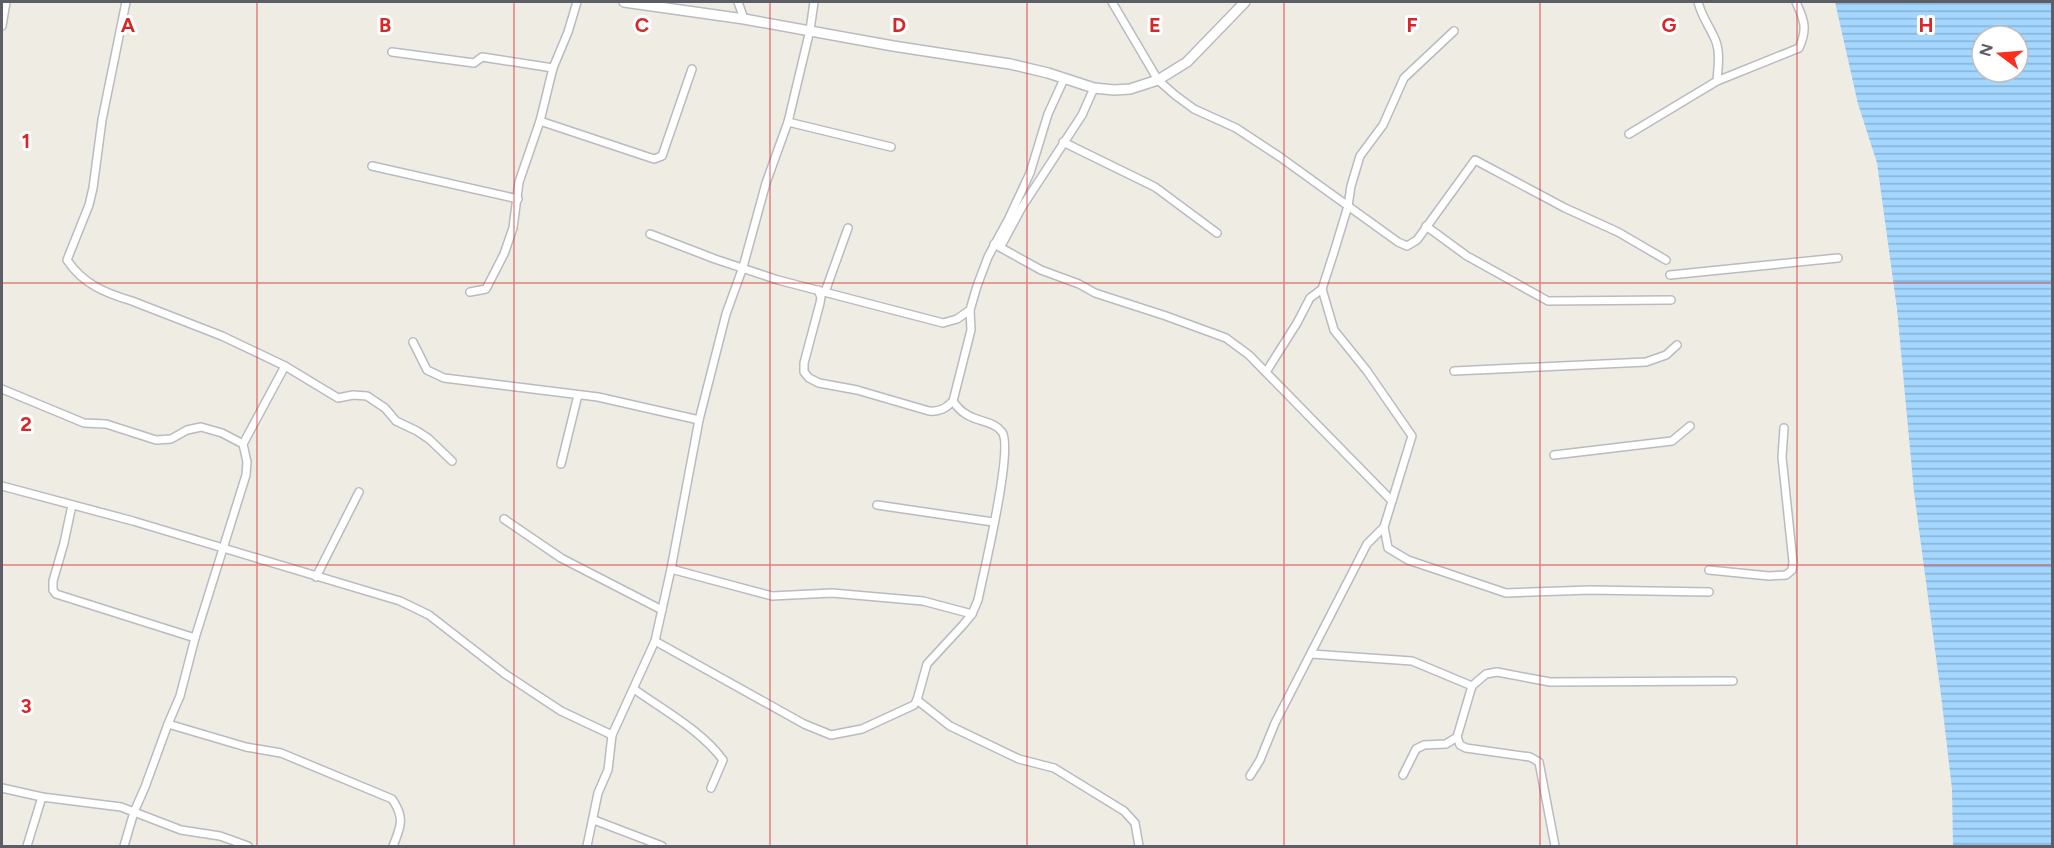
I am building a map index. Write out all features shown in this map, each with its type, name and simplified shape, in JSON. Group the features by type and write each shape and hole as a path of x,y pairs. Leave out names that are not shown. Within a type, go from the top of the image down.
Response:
{"street":[{"path":"2,26 6,2"},
{"path":"126,2 102,120 89,206 67,260 76,275 95,287 222,336 285,366 338,398 353,395 367,396 385,408 396,421 429,439 452,461"},
{"path":"470,292 486,289 504,254 513,228 519,182 540,121 553,68 577,2"},
{"path":"624,2 744,19 1010,64 1094,88 1114,90 1130,89 1158,81 1187,62 1245,2"},
{"path":"738,2 744,19"},
{"path":"587,846 598,793 608,770 612,735 655,641 699,420 726,314 743,267 766,183 788,122 810,30 814,2"},
{"path":"1112,2 1158,81 1194,109 1236,128 1280,157 1398,242 1407,246 1417,240 1474,160 1565,208 1618,232 1666,260"},
{"path":"1698,2 1702,16 1716,39 1719,60 1717,81"},
{"path":"1629,134 1717,81 1799,48 1804,37 1805,22 1796,2"},
{"path":"1454,30 1404,78 1383,125 1360,156 1348,206 1322,289 1334,330 1412,436 1384,527 1388,548 1408,560 1506,593 1590,590 1709,592"},
{"path":"392,52 474,63 482,57 553,68"},
{"path":"540,121 654,159 662,156 692,69"},
{"path":"998,245 1030,174 1048,114 1064,79"},
{"path":"848,228 822,291 804,363 804,372 809,378 819,383 857,390 929,411 937,412 946,408 953,401 971,330 970,310 977,286 998,245 1082,115 1094,88"},
{"path":"788,122 891,147"},
{"path":"1063,142 1155,186 1217,233"},
{"path":"372,166 518,200"},
{"path":"1426,226 1467,255 1548,301 1671,300"},
{"path":"650,234 778,280 944,323 957,319 970,310"},
{"path":"998,245 1041,270 1079,284 1095,293 1226,338 1249,355 1392,501"},
{"path":"1670,275 1838,258"},
{"path":"1266,372 1310,298 1322,289"},
{"path":"413,342 427,370 444,378 598,397 699,420"},
{"path":"1454,372 1646,362 1666,355 1677,345"},
{"path":"124,846 134,812 146,788 168,723 180,696 195,638 246,475 247,462 243,444 285,366"},
{"path":"2,389 84,423 106,424 156,440 171,439 187,430 201,427 222,433 243,444"},
{"path":"561,464 578,395"},
{"path":"655,641 804,724 831,735 862,729 884,721 914,705 927,664 972,614 978,600 1002,481 1006,443 1004,434 992,424 972,419 959,411 953,401"},
{"path":"1554,455 1672,441 1690,426"},
{"path":"1709,570 1769,576 1786,575 1792,570 1782,457 1784,428"},
{"path":"2,486 400,601 429,615 505,674 561,711 612,735"},
{"path":"316,577 359,492"},
{"path":"72,505 53,580 53,590 56,594 195,638"},
{"path":"877,505 993,522"},
{"path":"504,519 561,558 662,610"},
{"path":"1250,776 1367,544 1384,527"},
{"path":"671,569 772,596 832,593 922,601 972,614"},
{"path":"1312,654 1412,661 1472,686"},
{"path":"1555,846 1539,762 1530,757 1466,748 1460,745 1457,737 1472,686 1486,674 1497,672 1550,682 1733,681"},
{"path":"633,688 716,750 723,760 711,788"},
{"path":"917,700 950,726 1019,759 1054,768 1124,811 1135,824 1139,846"},
{"path":"168,723 246,747 281,753 392,799 400,810 401,826 393,846"},
{"path":"1403,775 1416,749 1424,745 1446,744 1457,737"},
{"path":"2,788 42,797 122,807 181,830 220,836 248,846"},
{"path":"27,846 42,797"},
{"path":"594,820 662,846"}],"water":[{"path":"1835,2 2052,2 2052,846 1953,846 1952,789 1914,492 1897,309 1877,163 1858,104"}]}
